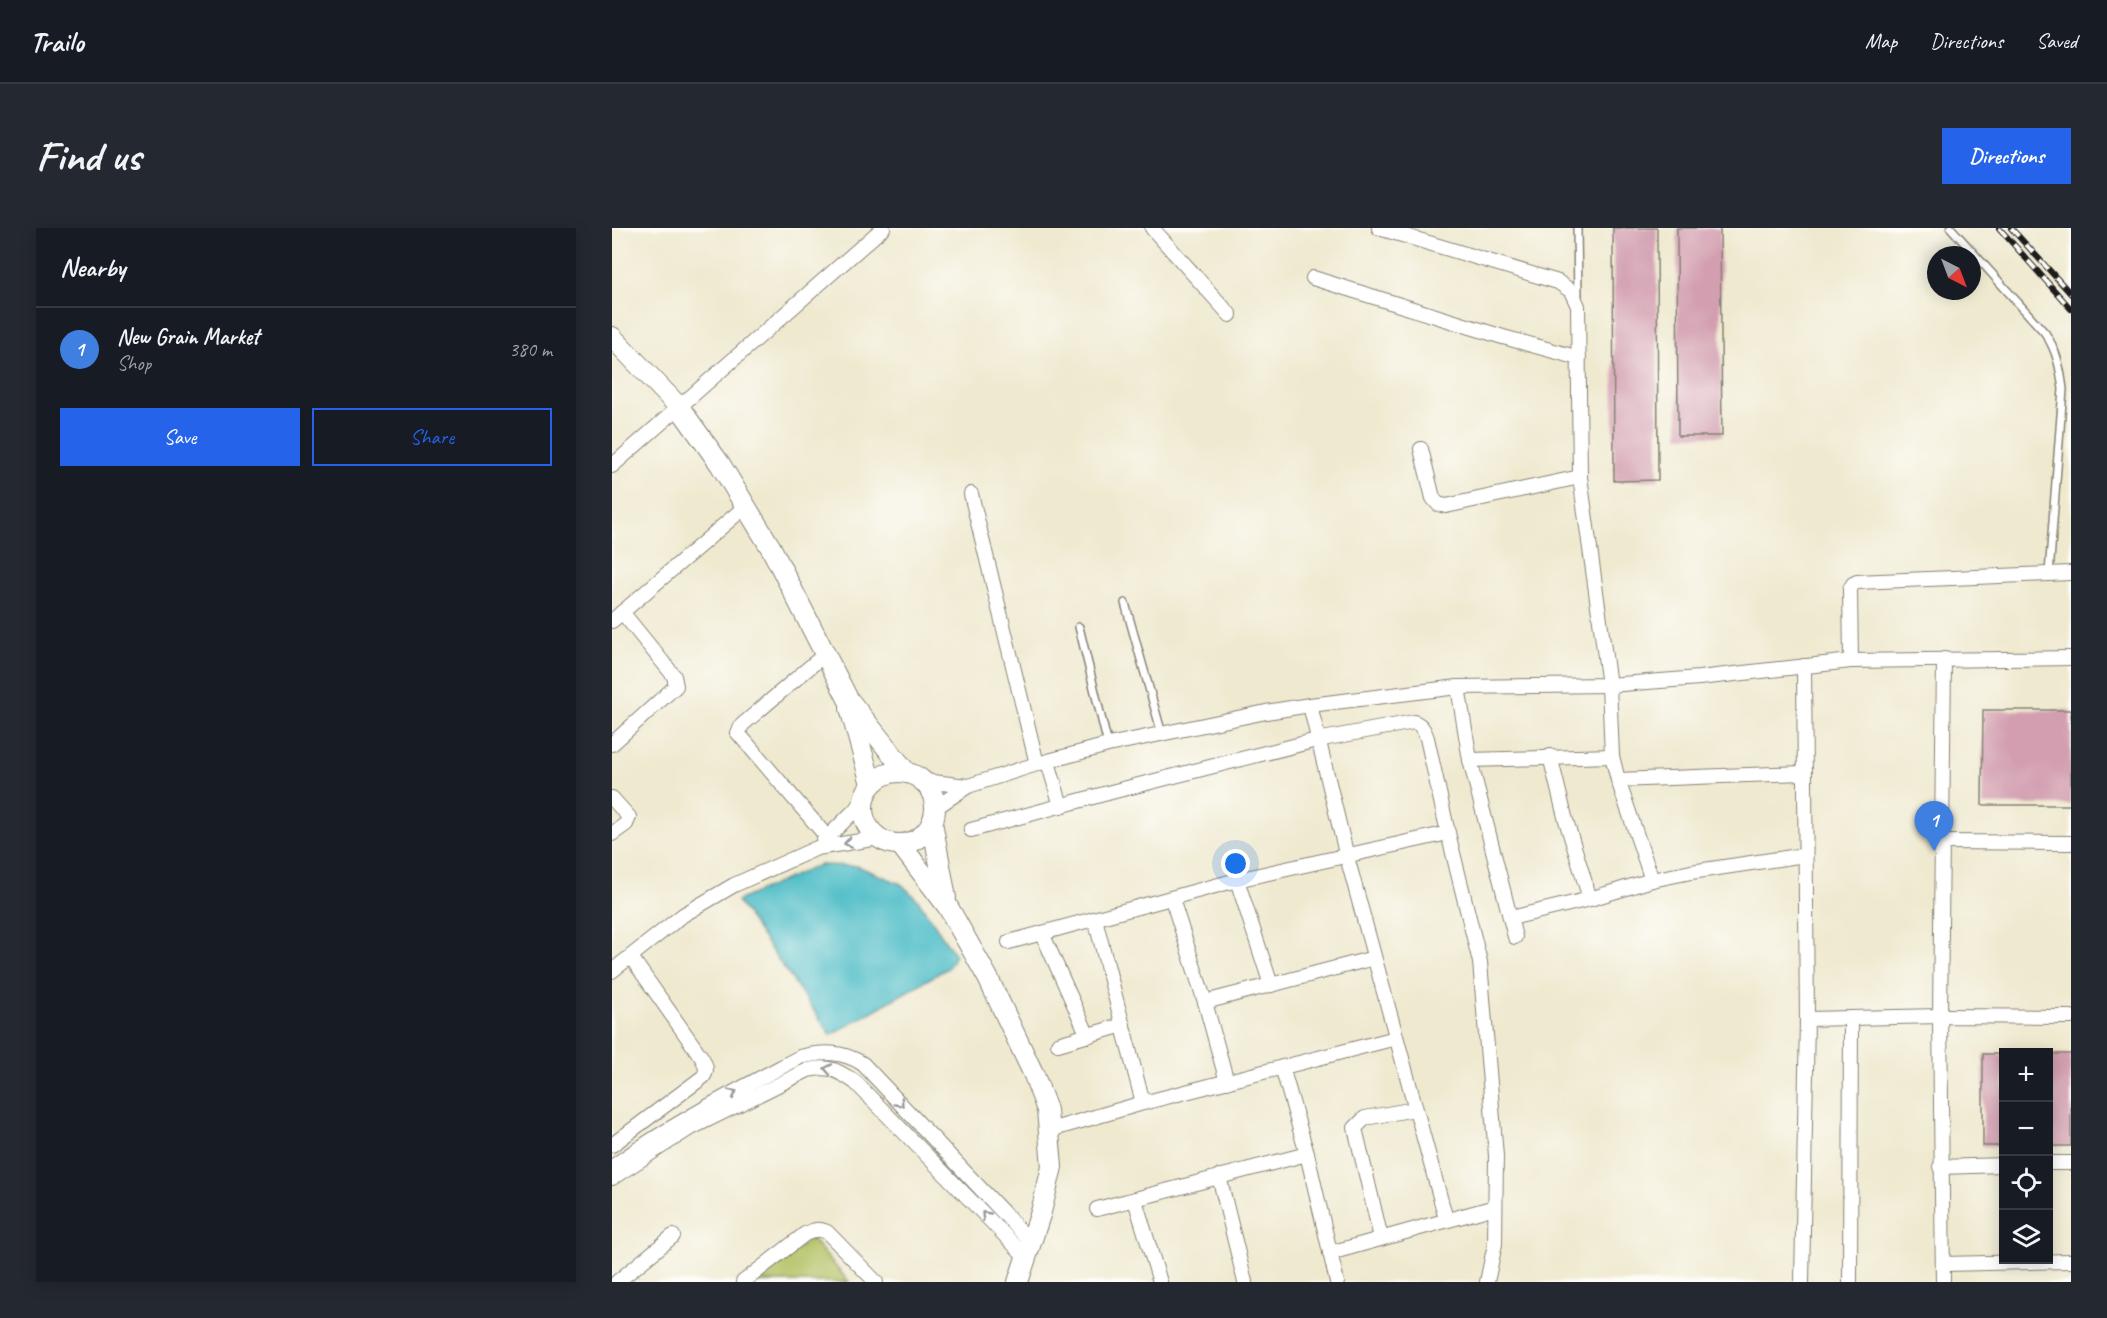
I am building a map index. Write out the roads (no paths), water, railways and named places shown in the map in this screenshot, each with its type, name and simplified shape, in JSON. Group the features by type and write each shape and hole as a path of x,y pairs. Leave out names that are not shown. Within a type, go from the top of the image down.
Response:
{"main road":[{"path":"612,337 679,407 707,445 771,548 848,699 906,772"},
{"path":"848,699 867,793"},
{"path":"933,815 919,838 900,844 889,843 879,838 865,822 862,812 867,793 881,776 893,772 906,772 924,781 934,798 933,815 948,906"},
{"path":"900,844 948,906 999,999 1047,1110 1052,1167 1049,1186 1018,1282"}],"street":[{"path":"612,466 883,228"},
{"path":"1152,228 1230,315"},
{"path":"1379,228 1558,282 1571,291 1578,306 1580,477 1609,685 1612,756 1652,880"},
{"path":"1313,278 1579,358"},
{"path":"1421,449 1432,498 1438,504 1446,506 1580,477"},
{"path":"971,494 1043,763 1061,806"},
{"path":"612,744 676,686 674,676 617,616 747,506"},
{"path":"1851,661 1850,589 1857,582 2071,573"},
{"path":"825,654 742,725 738,733 827,837"},
{"path":"933,815 968,786 1043,763 1108,745 1310,705 1458,687 1609,685 1699,678 1851,661 2071,658"},
{"path":"1943,1282 1940,1016 1944,659"},
{"path":"1802,1282 1807,1019 1803,773 1804,666"},
{"path":"1458,687 1470,760 1515,937"},
{"path":"1310,705 1347,857 1446,1219"},
{"path":"971,830 1317,740 1413,722 1418,724 1424,730 1427,738 1480,962 1496,1156 1495,1244 1487,1282"},
{"path":"1550,756 1565,817 1590,899"},
{"path":"1470,760 1612,756"},
{"path":"1618,780 1803,773"},
{"path":"924,781 968,786"},
{"path":"817,848 867,793"},
{"path":"612,798 628,817 626,824 612,834"},
{"path":"1009,942 1237,880 1448,833"},
{"path":"612,971 668,926 698,905 734,885 817,848 879,838"},
{"path":"1943,842 2071,843"},
{"path":"1510,918 1590,899 1652,880 1805,855"},
{"path":"1237,880 1271,985"},
{"path":"1172,899 1227,1082"},
{"path":"1095,919 1143,1103"},
{"path":"1042,933 1088,1036"},
{"path":"612,1145 703,1077 706,1072 706,1065 631,957"},
{"path":"1204,1002 1374,958"},
{"path":"1807,1019 1940,1016 2071,1017"},
{"path":"1850,1282 1851,1018"},
{"path":"1058,1044 1124,1025"},
{"path":"1050,1130 1282,1066 1396,1038"},
{"path":"612,1167 640,1147 704,1109 800,1057 816,1053 837,1053 853,1057 863,1064 927,1132 1028,1249"},
{"path":"612,1178 687,1130 808,1070 822,1066 832,1068 855,1082 916,1144 1028,1249"},
{"path":"1282,1066 1307,1154 1337,1282"},
{"path":"688,1088 704,1109"},
{"path":"1381,1238 1355,1128 1365,1118 1415,1108"},
{"path":"916,1144 927,1132"},
{"path":"1097,1209 1307,1154"},
{"path":"2053,1163 2071,1163"},
{"path":"1940,1167 1999,1165"},
{"path":"1219,1176 1245,1282"},
{"path":"1135,1200 1160,1282"},
{"path":"1330,1253 1495,1207"},
{"path":"743,1282 805,1234 814,1229 820,1229 828,1232 876,1282"},
{"path":"617,1282 673,1236"},
{"path":"1944,1264 2071,1261"}],"lane":[{"path":"1577,228 1578,306"},
{"path":"1951,228 2045,333 2055,347 2060,364 2063,389 2049,574"},
{"path":"1125,603 1162,734"},
{"path":"1079,627 1108,745"}],"water":[{"path":"819,865 857,866 901,884 918,900 955,955 948,968 831,1035 737,901"}],"railway":[{"path":"1999,228 2071,309"},
{"path":"2011,228 2071,294"}],"place":[{"name":"New Grain Market","path":"1934,851"}]}
